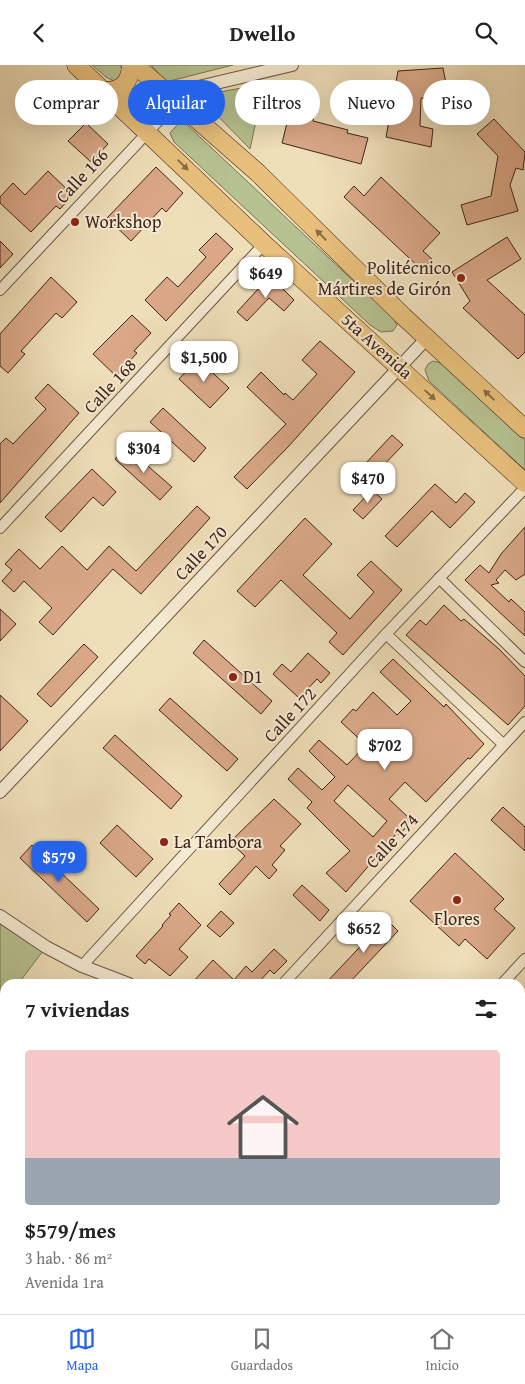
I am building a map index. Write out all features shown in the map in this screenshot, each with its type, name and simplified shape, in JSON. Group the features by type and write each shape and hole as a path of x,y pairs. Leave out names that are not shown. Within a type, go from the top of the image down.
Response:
{"highway":[{"name":"5ta Avenida","path":"76,65 96,80"},
{"path":"118,86 130,79 130,65"},
{"path":"135,65 153,80"},
{"name":"5ta Avenida","path":"118,99 148,131 264,244 525,483"},
{"path":"204,125 258,173 427,338 525,429"}],"street":[{"name":"Calle 166","path":"222,80 292,65"},
{"name":"Calle 166","path":"0,290 152,125"},
{"name":"Calle 168","path":"0,527 264,244"},
{"name":"Calle 170","path":"0,792 427,338"},
{"name":"Calle 172","path":"82,966 386,634 525,488"},
{"path":"439,579 525,662"},
{"path":"386,634 503,744"},
{"name":"Calle 174","path":"288,979 525,722"},
{"path":"0,915 46,947 82,966 116,979"},
{"path":"507,979 525,959"}],"shaded area":[{"path":"92,65 120,65 123,71 120,78 112,80"},
{"path":"151,65 233,65 174,80 164,80"},
{"path":"235,89 235,125 255,125 250,149 225,123 225,91"},
{"path":"177,125 187,125 393,318 397,325 393,331 381,332 370,325 174,142 170,133"},
{"path":"433,361 441,363 525,440 525,470 429,381 425,370 428,364"},
{"path":"0,916 46,947 22,979 0,979"}],"building":[{"path":"443,68 445,80 423,80 420,126 433,129 431,147 386,137 388,125 413,125 413,80 396,80 398,71"},
{"path":"494,119 525,152 523,170 516,168 510,185 518,211 467,225 461,205 491,196 498,156 477,134 487,125 490,125"},
{"path":"320,123 348,130 347,133 368,138 361,164 282,143 286,125 320,125"},
{"path":"84,125 88,125 108,144 91,162 68,141"},
{"path":"156,167 183,193 166,212 162,208 131,241 107,218"},
{"path":"48,171 73,195 60,209 56,206 31,232 0,203 0,197 13,183 25,195"},
{"path":"381,177 440,233 423,251 432,259 422,270 344,197 354,186 364,196"},
{"path":"216,233 233,249 166,321 145,300 167,277 178,287 206,257 199,250"},
{"path":"507,237 521,259 487,280 525,315 525,352 518,359 463,308 470,301 452,272"},
{"path":"0,241 13,254 0,268"},
{"path":"270,276 294,300 284,311 269,298 247,321 237,312"},
{"path":"51,277 77,302 62,318 56,313 21,351 25,354 8,373 0,366 0,334"},
{"path":"132,315 151,333 134,351 137,353 116,376 93,354"},
{"path":"320,341 355,372 288,447 247,489 234,477 286,424 247,387 261,372 284,395 285,393 293,400 317,374 302,360"},
{"path":"198,359 229,388 210,408 179,379"},
{"path":"48,384 79,413 0,503 0,444 6,438 13,444 46,409 35,398"},
{"path":"163,408 206,448 194,462 150,422"},
{"path":"392,435 403,445 376,473 366,463"},
{"path":"126,447 172,487 160,500 115,459"},
{"path":"92,469 116,492 103,506 93,497 61,532 45,517"},
{"path":"435,484 456,503 465,493 475,502 450,528 432,511 397,547 385,536"},
{"path":"372,490 382,499 363,519 353,510"},
{"path":"197,506 210,518 141,594 113,569 53,635 39,622 52,608 24,581 14,592 2,581 12,570 5,564 19,549 40,569 62,546 87,570 109,546 136,571"},
{"path":"305,518 332,544 303,575 350,619 374,592 357,575 371,561 402,590 343,655 329,642 337,633 281,580 255,607 237,591"},
{"path":"525,527 525,574 516,580 505,570 496,580 499,583 491,585 509,602 511,599 525,612 525,636 465,580 480,565 489,573 501,554"},
{"path":"444,605 461,621 464,619 499,649 525,676 525,706 508,725 406,635 420,620 426,625"},
{"path":"0,609 16,624 0,641"},
{"name":"D1","path":"204,640 272,701 261,714 193,653"},
{"path":"84,644 98,657 51,707 37,694"},
{"path":"308,653 330,673 321,683 317,679 299,698 273,674 282,664 291,672"},
{"path":"393,659 444,707 446,704 484,744 426,802 405,782 389,799 412,821 399,835 397,833 346,892 326,873 350,851 307,808 312,802 288,779 298,768 322,790 335,777 309,751 319,740 347,765 366,745 341,722 353,709 356,711 373,692 397,715 411,701 380,672","holes":["348,785 387,821 373,837 334,801"]},
{"path":"0,695 28,721 0,751"},
{"path":"170,698 238,759 227,771 159,710"},
{"path":"115,735 182,796 171,809 103,748"},
{"path":"274,799 301,824 280,846 285,850 272,865 277,870 269,879 256,866 230,895 219,884 245,856 230,842"},
{"path":"503,807 525,827 525,851 491,820"},
{"path":"117,825 153,859 136,877 100,843"},
{"path":"32,845 99,909 87,922 20,858"},
{"name":"Flores","path":"455,853 504,899 494,909 515,928 487,959 465,939 459,946 410,901"},
{"path":"302,885 329,910 320,921 293,895"},
{"path":"179,903 201,925 179,949 188,957 170,976 149,959 145,964 136,956 163,926 171,915 169,914"},
{"path":"221,911 234,923 220,937 207,926"},
{"path":"386,919 398,931 353,979 330,979"},
{"path":"274,949 287,961 274,974 270,970 262,979 235,979 246,966 252,972"},
{"path":"213,960 233,979 196,979"}],"place":[{"name":"Workshop","path":"75,222"},
{"name":"Politécnico Mártires de Girón","path":"461,278"},
{"name":"D1","path":"233,677"},
{"name":"La Tambora","path":"164,842"},
{"name":"Flores","path":"457,900"}]}
